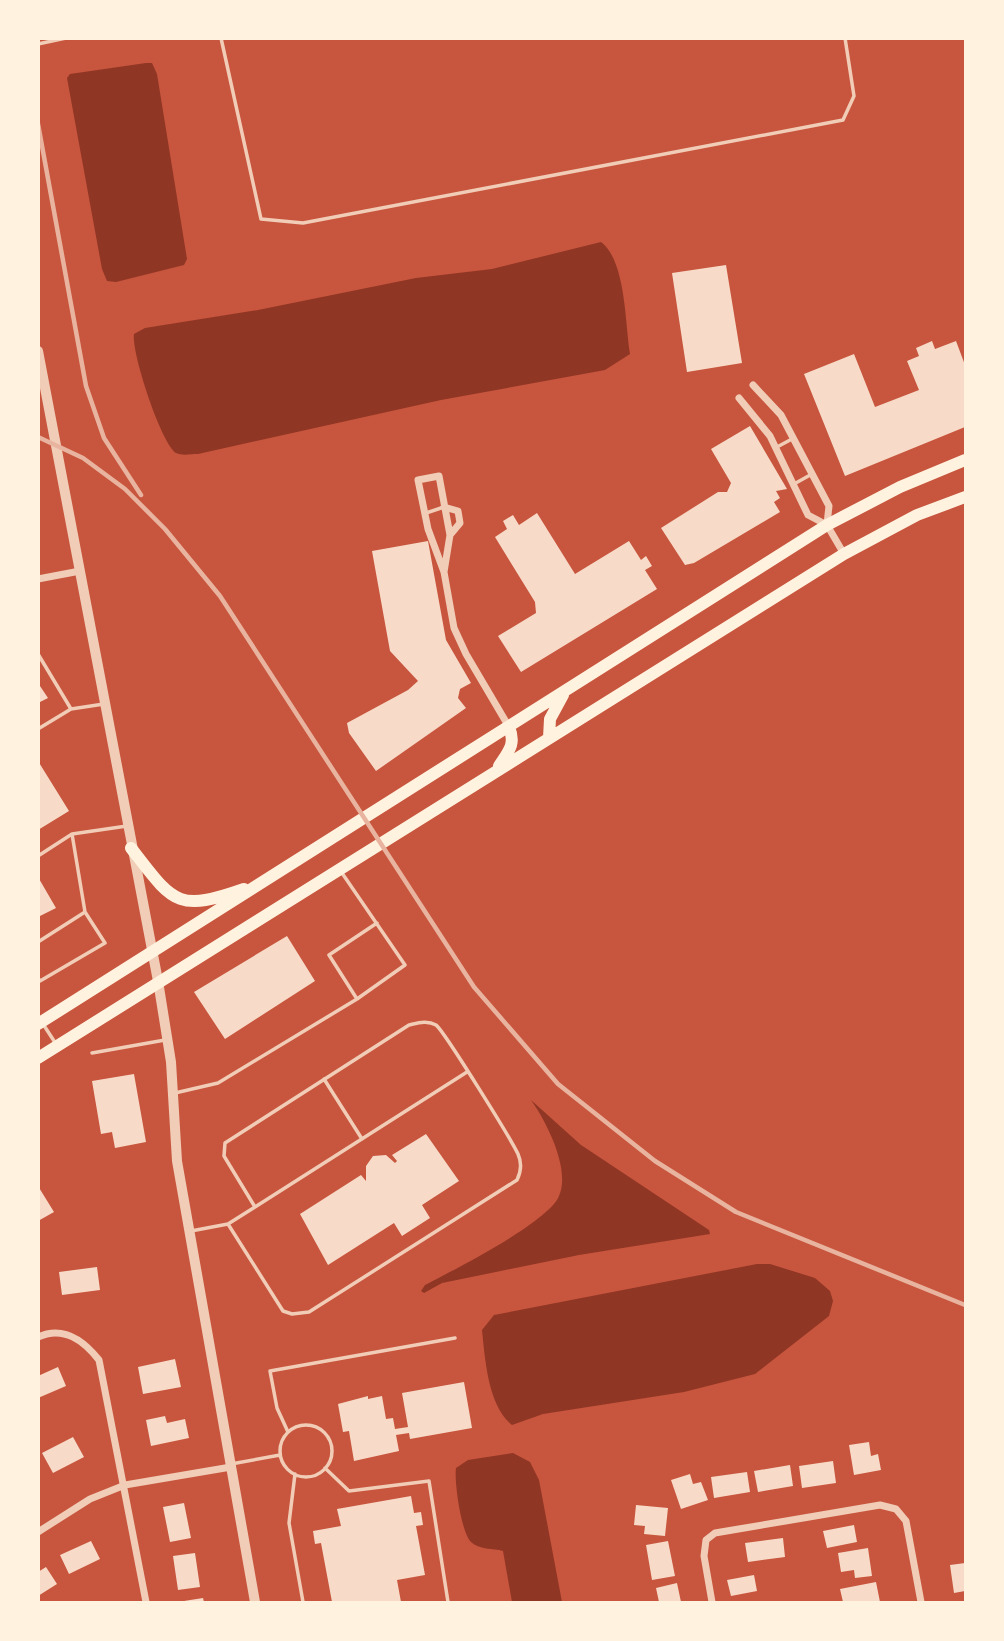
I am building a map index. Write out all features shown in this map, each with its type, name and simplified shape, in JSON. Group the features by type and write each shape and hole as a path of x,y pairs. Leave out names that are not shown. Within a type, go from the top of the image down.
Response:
{"main road":[{"path":"39,1021 268,881 827,525 900,487 965,460"},
{"path":"38,1058 844,554 917,515 965,497"},
{"path":"549,738 554,706 568,689"},
{"path":"494,772 512,747 514,738 509,727"},
{"path":"131,848 161,886 182,901 208,902 268,881"}],"street":[{"path":"38,351 158,981 173,1093 177,1161 255,1602"},
{"path":"753,385 781,415 829,506 827,525"},
{"path":"739,398 776,448 808,515 827,525 844,554"},
{"path":"444,572 450,535 439,476 418,480 428,529 444,572 454,628 466,654 509,727"},
{"path":"444,507 458,511 460,523 450,535"},
{"path":"38,579 80,570"},
{"path":"38,1337 46,1334 69,1334 85,1342 99,1360 146,1602"},
{"path":"38,1532 90,1499 125,1485 230,1466"},
{"path":"712,1602 704,1556 706,1539 715,1533 880,1505 895,1509 906,1521 921,1602"}],"lane":[{"path":"38,44 66,38"},
{"path":"221,38 261,219 303,223 843,120 854,96 845,38"},
{"path":"776,448 793,439"},
{"path":"793,484 812,474"},
{"path":"425,513 444,507"},
{"path":"38,654 71,709"},
{"path":"38,729 71,709 105,703"},
{"path":"38,856 72,834 127,826"},
{"path":"38,978 40,981 105,943 85,912 72,834"},
{"path":"173,1093 218,1083 357,999 405,965 340,869"},
{"path":"38,942 85,912"},
{"path":"357,999 329,955 377,923"},
{"path":"39,1021 57,1046"},
{"path":"229,1224 277,1304 284,1311 301,1315 509,1186 520,1173 519,1156 440,1029 428,1022 418,1023 225,1143 224,1156 255,1207"},
{"path":"92,1053 167,1040"},
{"path":"189,1231 229,1224 467,1072"},
{"path":"324,1079 362,1139"},
{"path":"288,1432 277,1408 270,1371 455,1338"},
{"path":"301,1425 309,1425 325,1432 332,1448 325,1468 315,1475 295,1474 285,1466 281,1455 281,1441 288,1432 301,1425"},
{"path":"230,1466 281,1455"},
{"path":"325,1468 349,1491 429,1480 448,1602"},
{"path":"295,1474 289,1523 303,1602"}],"shaded area":[{"path":"152,63 157,74 187,259 184,265 116,282 107,281 102,269 67,78 70,74"},
{"path":"601,242 609,251 620,278 630,354 605,370 441,400 198,454 176,453 155,416 134,344 134,334 145,328 258,310 416,278 492,269"},
{"path":"531,1100 581,1145 709,1230 710,1234 579,1255 442,1283 424,1293 421,1291 425,1285 477,1258 538,1219 559,1196 562,1173 559,1159 550,1132"},
{"path":"757,1264 770,1264 815,1278 830,1291 833,1301 829,1316 755,1374 684,1392 543,1414 512,1425 504,1417 489,1381 482,1330 494,1315"},
{"path":"513,1453 530,1462 539,1480 562,1602 512,1602 503,1551 474,1545 464,1528 457,1494 456,1468 468,1460"}],"building":[{"path":"726,265 742,363 687,372 672,273"},
{"path":"932,341 935,349 956,341 965,365 965,427 845,476 804,374 854,354 875,407 919,390 907,361 919,356 916,348"},
{"path":"750,426 787,489 776,491 780,498 774,502 780,512 694,563 685,565 661,528 718,492 727,492 731,483 711,449"},
{"path":"537,513 575,574 629,541 641,560 646,556 652,566 645,570 657,589 521,672 498,636 536,613 535,602 495,537 507,529 503,521 513,515 519,525"},
{"path":"428,541 446,640 471,683 460,689 458,698 466,708 376,771 349,733 347,723 408,690 418,681 390,651 372,551"},
{"path":"38,683 48,698 38,703"},
{"path":"38,761 69,811 38,830"},
{"path":"38,877 56,908 38,917"},
{"path":"287,936 315,981 225,1039 194,992"},
{"path":"134,1074 146,1142 115,1148 112,1132 101,1134 92,1081"},
{"path":"426,1134 459,1181 422,1205 430,1218 402,1236 394,1223 328,1265 300,1214 361,1175 366,1181 366,1166 373,1156 386,1155 395,1163 397,1161 392,1155"},
{"path":"38,1186 54,1212 38,1221"},
{"path":"97,1267 100,1290 62,1295 59,1272"},
{"path":"175,1359 181,1387 143,1394 138,1367"},
{"path":"58,1367 66,1386 38,1398 38,1376"},
{"path":"464,1382 472,1428 410,1439 409,1433 396,1435 399,1451 354,1461 349,1431 343,1432 338,1404 368,1396 368,1399 382,1396 386,1419 393,1418 395,1429 408,1427 402,1393"},
{"path":"165,1416 167,1423 185,1419 189,1438 151,1446 146,1420"},
{"path":"73,1437 84,1457 53,1473 42,1453"},
{"path":"869,1442 871,1456 878,1454 881,1470 854,1475 849,1445"},
{"path":"833,1461 836,1483 802,1488 799,1466"},
{"path":"790,1465 793,1486 758,1492 754,1471"},
{"path":"747,1472 750,1492 714,1498 711,1477"},
{"path":"690,1474 693,1484 701,1482 708,1500 681,1509 671,1480"},
{"path":"411,1496 414,1513 421,1512 423,1525 416,1526 425,1575 397,1580 401,1602 332,1602 321,1543 315,1544 313,1531 341,1526 337,1509"},
{"path":"184,1503 191,1538 170,1542 163,1507"},
{"path":"636,1505 668,1508 665,1536 644,1534 645,1526 634,1525"},
{"path":"854,1525 857,1542 827,1548 823,1531"},
{"path":"783,1538 785,1557 748,1562 745,1543"},
{"path":"91,1541 100,1559 69,1574 60,1555"},
{"path":"668,1541 675,1576 652,1580 646,1545"},
{"path":"868,1548 872,1576 855,1578 854,1570 841,1572 838,1553"},
{"path":"195,1553 200,1587 178,1590 173,1556"},
{"path":"965,1563 965,1591 954,1593 950,1565"},
{"path":"46,1567 57,1584 38,1596 38,1572"},
{"path":"754,1575 757,1591 731,1596 727,1580"},
{"path":"876,1582 880,1602 843,1602 840,1589"},
{"path":"677,1583 681,1602 659,1602 656,1588"},
{"path":"203,1598 204,1602 184,1602 184,1601"}],"railway":[{"path":"38,124 86,386 104,438 141,495"},
{"path":"38,437 83,458 125,489 165,529 220,596 474,987 558,1084 655,1161 736,1212 965,1305"}]}
